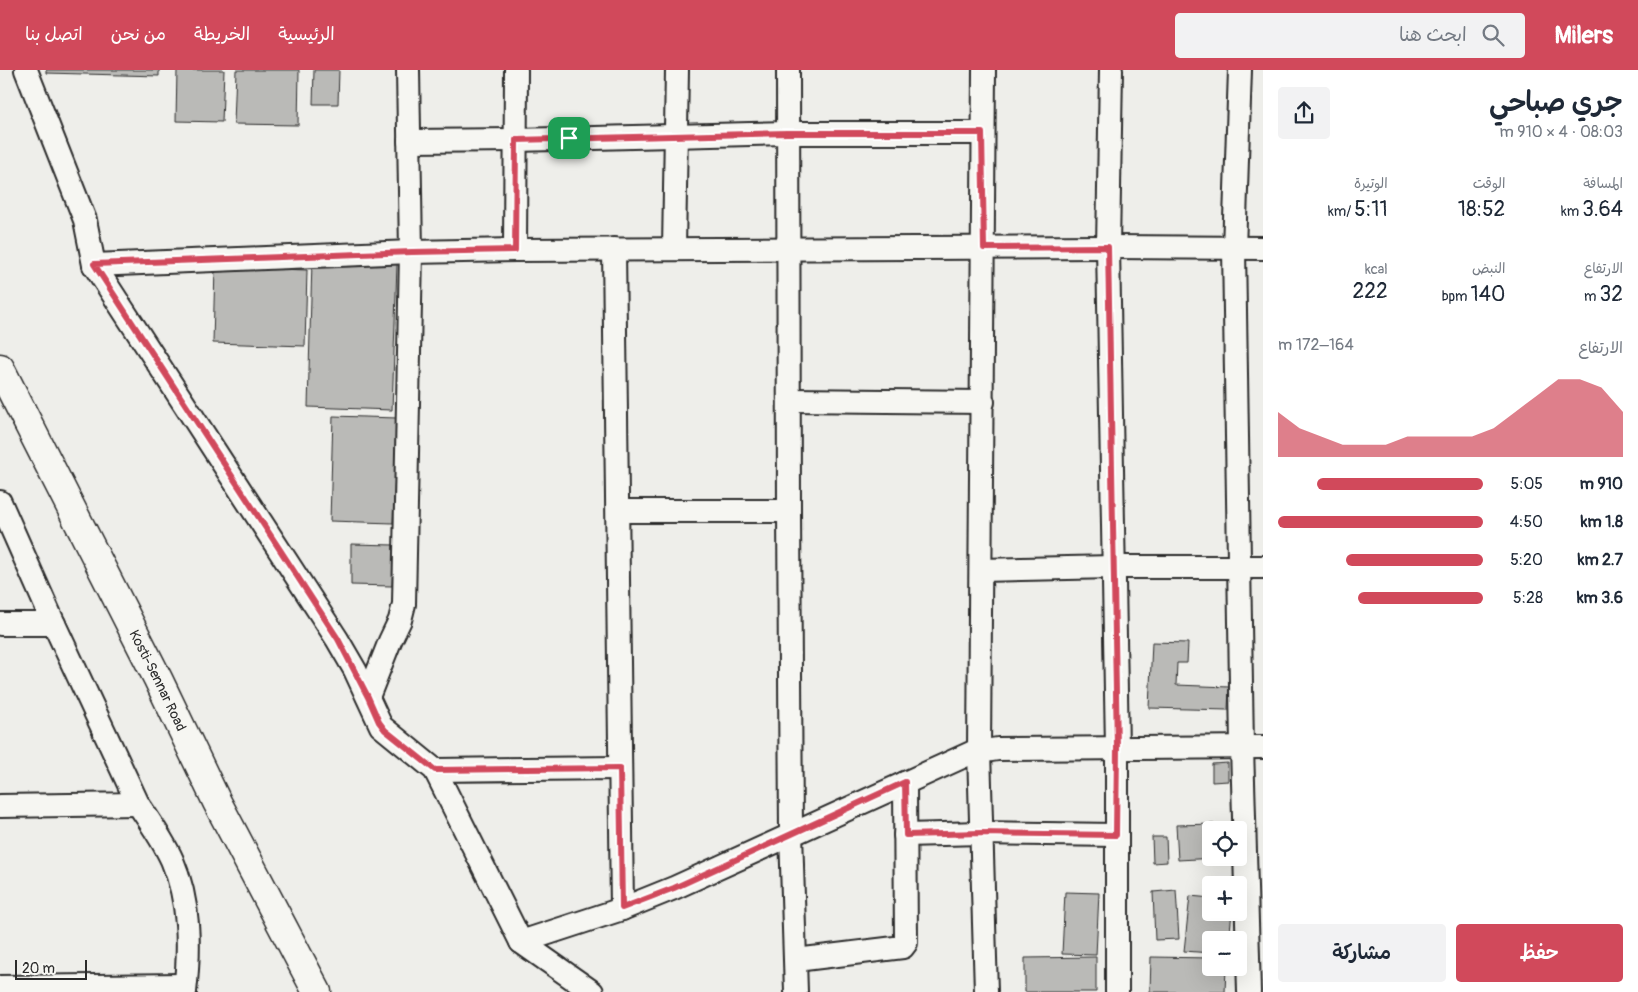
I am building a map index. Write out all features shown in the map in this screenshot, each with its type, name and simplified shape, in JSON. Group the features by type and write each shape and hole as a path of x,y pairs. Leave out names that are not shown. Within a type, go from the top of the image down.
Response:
{"highway":[{"name":"Kosti-Sennar Road","path":"0,368 146,656 217,802 317,992"}],"street":[{"path":"26,70 84,220 94,264 338,639 381,726 435,770 521,942 592,992"},
{"path":"368,697 400,620 404,604 412,252 408,70"},
{"path":"515,250 516,70"},
{"path":"674,250 677,70"},
{"path":"788,70 791,833 796,992"},
{"path":"984,70 982,133 984,248 982,570 979,751 986,992"},
{"path":"1111,70 1108,247 1117,748 1117,992"},
{"path":"1240,70 1234,249 1239,567 1252,747 1249,992"},
{"path":"409,141 787,133 982,133"},
{"path":"94,264 515,250 1263,248"},
{"path":"614,249 622,908"},
{"path":"790,400 983,402"},
{"path":"0,502 54,624 138,804 172,860 187,910 189,945 185,988 0,987"},
{"path":"618,511 789,511"},
{"path":"982,570 1114,567 1263,567"},
{"path":"0,624 54,624"},
{"path":"521,942 622,908 674,888 791,833 971,753 998,749 1252,747"},
{"path":"435,770 620,768"},
{"path":"796,960 903,947 905,945 907,940 905,782"},
{"path":"0,806 138,804"},
{"path":"906,835 981,833 1116,835"}],"building":[{"path":"46,70 159,70 159,76 46,73"},
{"path":"177,70 224,70 222,122 176,121"},
{"path":"236,70 299,70 298,125 234,124"},
{"path":"314,70 339,70 338,104 313,104"},
{"path":"312,261 397,264 392,410 308,407"},
{"path":"215,267 307,270 305,346 213,343"},
{"path":"333,416 397,418 393,523 330,521"},
{"path":"351,544 394,545 392,586 351,585"},
{"path":"1152,642 1188,643 1187,663 1177,663 1176,685 1229,687 1228,710 1149,708"},
{"path":"1228,763 1228,781 1212,782 1212,764"},
{"path":"1202,824 1202,859 1178,860 1176,825"},
{"path":"1152,837 1166,837 1167,862 1153,863"},
{"path":"1176,890 1179,939 1155,940 1153,892"},
{"path":"1065,892 1099,893 1096,955 1062,954"},
{"path":"1190,896 1202,897 1202,921 1231,921 1230,931 1202,931 1202,952 1184,951"},
{"path":"1096,957 1096,992 1025,992 1025,958"},
{"path":"1151,957 1202,958 1202,976 1226,976 1225,992 1150,992"}],"route":[{"path":"787,133 982,133 984,248 1108,247 1117,748 1116,835 981,833 906,835 905,782 674,888 622,908 620,768 435,770 381,726 355,670 338,639 94,264 515,250 516,140 569,138 787,133"}]}
